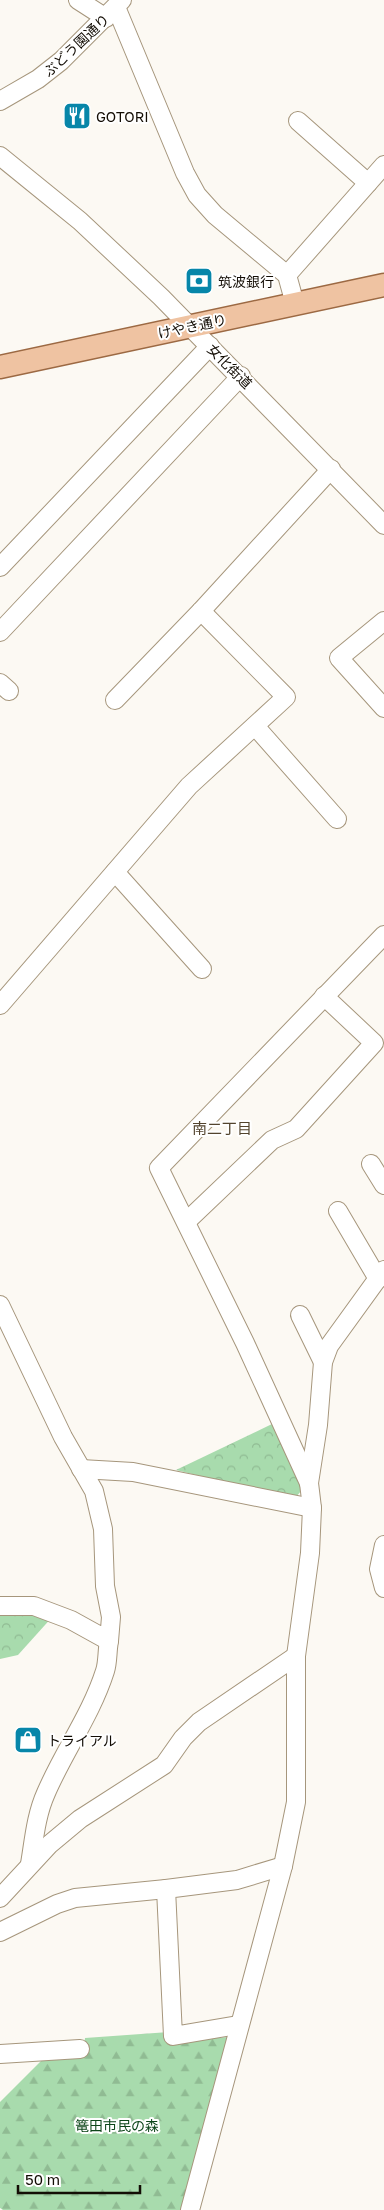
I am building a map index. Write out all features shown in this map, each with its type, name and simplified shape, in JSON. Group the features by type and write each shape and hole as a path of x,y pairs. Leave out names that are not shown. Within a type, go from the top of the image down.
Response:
{"main road":[{"name":"けやき通り","path":"0,367 384,285"}],"street":[{"path":"78,0 115,8 185,173 197,195 215,215 287,275 295,304"},
{"name":"ぶどう園通り","path":"0,101 38,80 61,61 115,8"},
{"path":"298,121 368,182"},
{"name":"女化街道","path":"0,156 80,221 190,326 384,525"},
{"path":"287,275 384,165"},
{"path":"0,567 210,346"},
{"path":"0,632 240,376"},
{"path":"115,700 201,611 331,469"},
{"path":"0,1005 190,786 286,698 201,611"},
{"path":"384,621 339,658 384,708"},
{"path":"255,726 337,819"},
{"path":"115,872 202,969"},
{"path":"309,1483 187,1221 159,1168 384,935"},
{"path":"187,1221 272,1140 296,1129 374,1043 324,996"},
{"path":"371,1164 384,1185"},
{"path":"190,2210 238,2025 283,1866 296,1802 296,1656 310,1553 312,1508 309,1483 318,1425 323,1362 329,1346 381,1275 338,1212"},
{"path":"0,1305 81,1469 94,1491 103,1529 105,1586 111,1617 105,1670 88,1714 67,1747 45,1794 39,1814 30,1864"},
{"path":"300,1316 323,1362"},
{"path":"81,1469 132,1472 312,1508"},
{"path":"384,1545 379,1569 384,1588"},
{"path":"0,1606 34,1606 71,1620 108,1641"},
{"path":"0,1898 50,1844 80,1819 164,1765 183,1738 199,1722 296,1656"},
{"path":"0,1932 57,1904 74,1898 236,1880 283,1866"},
{"path":"166,1889 173,2036 238,2025"},
{"path":"0,2054 80,2049"}],"green space":[{"path":"272,1424 303,1489 294,1499 176,1470"},
{"path":"0,1608 54,1615 18,1655 0,1659"},
{"name":"篭田市民の森","path":"169,2032 169,2042 228,2037 186,2210 3,2210 0,2208 0,2102 53,2049 84,2046 85,2038"}],"place":[{"name":"GOTORI","path":"77,116"},
{"name":"筑波銀行","path":"199,281"},
{"name":"トライアル","path":"28,1740"}],"district":[{"name":"南二丁目","path":"222,1128"}]}
